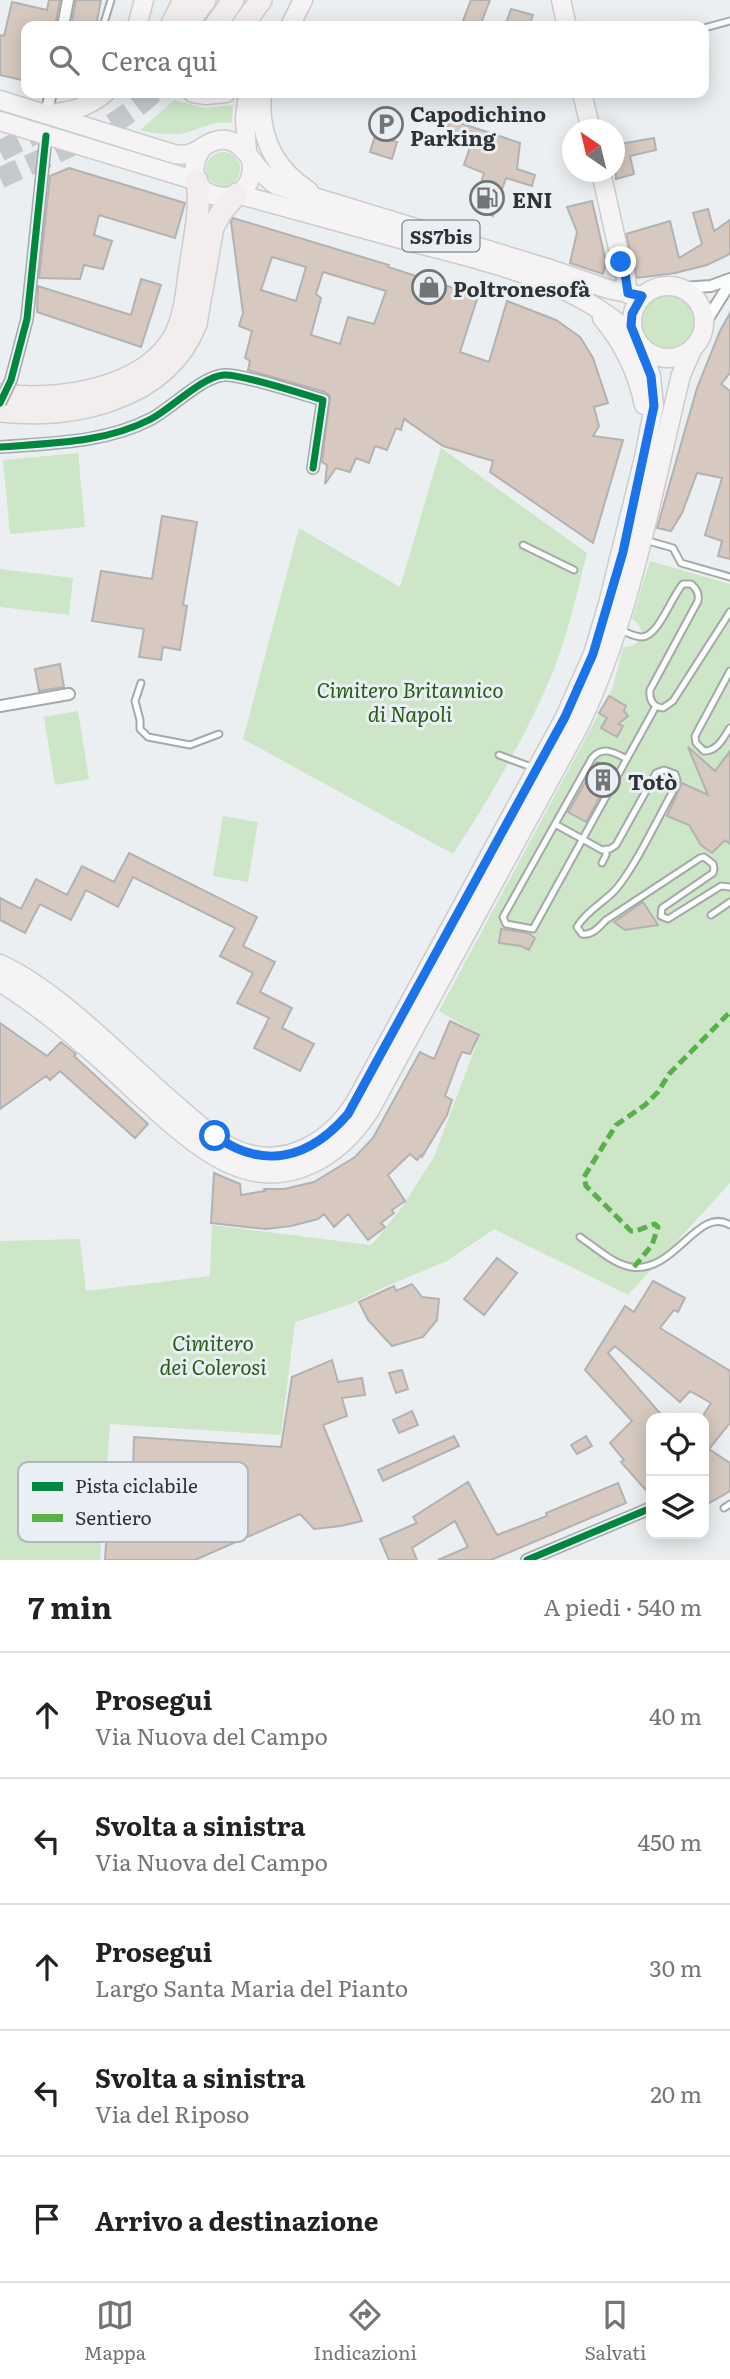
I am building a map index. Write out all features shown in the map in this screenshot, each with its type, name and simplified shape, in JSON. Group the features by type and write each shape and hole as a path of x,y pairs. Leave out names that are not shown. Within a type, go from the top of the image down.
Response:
{"highway":[{"path":"174,21 184,0"},
{"path":"188,21 205,0"},
{"path":"218,21 233,0"},
{"path":"246,21 261,0"},
{"path":"5,387 45,397 94,389 139,371 160,355 175,334 183,313 198,209 197,181"},
{"path":"0,411 47,412 86,406 123,396 163,373 191,338 196,324 213,227 222,211 237,194"}],"main road":[{"path":"138,21 144,0"},
{"path":"292,21 303,0"},
{"path":"561,0 566,21"},
{"path":"46,114 71,111 97,98"},
{"path":"237,194 244,189 251,175 245,118 247,98"},
{"path":"262,98 261,123 277,163 296,183 321,199"},
{"path":"583,98 588,119"},
{"name":"SS7bis","path":"0,100 174,154 185,155 200,151 212,141 228,140 242,146 259,171 272,182 608,289 635,295"},
{"name":"SS7bis","path":"0,121 197,181 207,193 214,196 230,197 237,194 495,266 544,282 588,302"},
{"path":"197,181 194,166 200,151"},
{"path":"0,964 64,1006 185,1112 240,1151 271,1156 300,1152 327,1136 342,1121 356,1101 575,697 593,654 623,552 654,406 651,376 631,326 635,295 621,262 603,182"},
{"path":"608,289 621,262"},
{"path":"0,982 53,1018 157,1110 218,1158 233,1165 270,1173 288,1172 322,1159 337,1150 350,1136 370,1110 580,724 604,670 642,540 681,375 702,335 705,323 701,306 682,288 661,286 635,295"},
{"path":"588,302 620,324 649,354 671,359 692,350"},
{"path":"588,302 629,357 642,393 648,434"}],"street":[{"path":"64,21 68,0"},
{"path":"46,114 50,98"},
{"path":"0,403 27,319 46,136"},
{"path":"682,288 711,286 730,281"},
{"path":"705,323 730,281"},
{"path":"0,447 82,440 117,433 152,418 210,380 229,375 323,400 313,468"},
{"path":"0,706 69,694"},
{"path":"527,1560 646,1510"}],"lane":[{"path":"105,21 111,0"},
{"path":"709,27 730,21"},
{"path":"642,540 673,548 681,563 730,577"},
{"path":"523,545 575,570"},
{"path":"617,629 646,636 657,625 683,584 691,584 696,588 698,601 650,690 649,697 656,706 663,708 673,701 730,612"},
{"path":"730,671 695,736 696,743 704,751 710,751 716,748 730,728"},
{"path":"141,683 135,701 141,720 140,729 146,736 190,745 219,734"},
{"path":"628,759 610,751 597,753 503,916 506,924 533,929 628,759 656,706"},
{"path":"499,755 537,769"},
{"path":"555,824 601,850 606,849 616,845 656,773 664,769 671,771 677,780 622,881 609,897 581,920 577,927 582,934 588,935 606,920 704,857 715,869 713,873 662,908 661,916 668,919 721,886 730,887"},
{"path":"602,863 606,849"},
{"path":"711,915 730,902"},
{"path":"580,1237 617,1261 630,1267 643,1267 664,1261 712,1221 723,1221 730,1225"}],"green space":[{"path":"174,100 204,108 233,105 232,123 213,124 173,134 140,130"},
{"path":"223,152 235,157 240,169 235,181 223,186 211,181 206,169 211,157"},
{"path":"668,291 680,293 690,300 697,310 697,334 690,344 680,351 668,353 656,351 646,344 639,334 637,322 639,310 646,300 656,293"},
{"name":"Cimitero Britannico di Napoli","path":"441,448 587,553 566,634 549,681 505,769 453,854 243,739 299,528 400,587"},
{"path":"78,453 85,527 10,534 3,460"},
{"name":"Cimitero dei Colerosi","path":"650,561 730,584 730,1183 628,1295 494,1229 447,1261 351,1304 295,1322 281,1435 110,1424 107,1462 18,1462 18,1542 101,1542 100,1560 0,1560 0,1241 80,1239 86,1291 210,1276 212,1225 370,1245 375,1241 402,1207 434,1157 480,1035 439,1011 613,687 623,647 635,644 641,637 640,628 632,619"},
{"path":"0,569 73,578 69,615 0,607"},
{"path":"78,711 89,779 55,785 44,717"},
{"path":"223,816 258,822 248,882 213,876"}],"building":[{"path":"49,0 60,0 56,21 21,21 21,80 0,75 0,35 4,36 12,2 47,10"},
{"path":"76,0 101,0 97,21 72,21"},
{"path":"471,0 490,0 482,21 463,21"},
{"path":"511,9 533,15 531,21 507,21"},
{"path":"451,120 520,143 517,169 535,175 532,186 506,178 493,216 473,208 484,173 464,165 473,138 446,130"},
{"path":"375,136 397,142 392,159 370,152"},
{"path":"654,138 656,150 630,156 634,174 625,176 625,143"},
{"path":"69,168 185,203 175,238 99,215 94,235 112,241 103,269 84,265 80,279 39,278 50,176"},
{"path":"592,201 606,262 603,274 570,263 577,232 567,207"},
{"path":"708,209 714,231 730,220 730,254 707,265 637,278 626,234 670,221 679,258 702,244 693,213"},
{"path":"233,218 389,265 388,267 478,296 460,352 489,362 507,301 556,320 580,337 593,358 608,403 594,407 599,426 593,436 623,440 593,543 490,472 493,461 443,446 404,419 401,430 396,428 387,450 375,446 369,463 356,458 350,472 336,468 325,484 327,465 322,462 330,396 325,392 248,370 250,361 245,358 252,331 239,326 243,313 231,222","holes":["272,257 306,267 296,301 261,290","323,272 386,291 374,324 348,317 340,344 311,335 321,298 316,294"]},
{"path":"141,279 161,285 141,347 37,312 38,286 131,315"},
{"path":"730,313 730,373 721,384 730,391 730,559 718,556 722,541 705,535 722,478 697,473 682,513 671,531 657,528 697,388"},
{"path":"162,516 197,522 183,605 187,606 180,650 163,647 161,660 139,657 144,629 92,621 101,571 152,579"},
{"path":"60,664 64,687 39,691 35,669"},
{"path":"609,696 626,706 624,711 628,716 618,724 623,726 617,737 601,728 607,718 599,713"},
{"path":"688,747 715,771 730,751 730,844 725,840 712,853 701,845 689,825 667,816 682,783 708,795"},
{"path":"597,762 614,771 586,822 568,812"},
{"path":"129,853 257,917 243,946 275,962 260,992 292,1008 282,1028 314,1044 300,1071 254,1048 269,1018 237,1003 253,973 220,956 235,928 133,877 118,907 86,890 71,920 40,904 25,933 0,920 0,898 21,909 36,879 67,895 82,866 114,882"},
{"path":"643,902 658,925 625,930 614,922"},
{"path":"501,929 528,933 535,938 529,950 499,943"},
{"path":"450,1021 479,1035 470,1054 462,1052 445,1096 452,1100 447,1115 422,1157 421,1155 417,1160 410,1154 388,1175 405,1201 392,1210 394,1213 381,1223 385,1227 368,1240 348,1214 334,1227 324,1214 318,1219 291,1226 266,1229 211,1223 214,1173 240,1184 241,1195 314,1182 355,1157 373,1138 420,1052 434,1059"},
{"path":"0,1023 47,1056 61,1042 148,1124 135,1138 60,1071 50,1080 46,1076 0,1109"},
{"path":"497,1258 517,1273 484,1315 464,1299"},
{"path":"653,1281 685,1298 678,1312 674,1310 660,1328 730,1371 730,1423 709,1449 709,1413 705,1413 711,1403 690,1391 680,1402 615,1346 608,1353 660,1413 646,1413 646,1490 621,1462 624,1460 610,1443 632,1421 585,1370 625,1306 634,1312"},
{"path":"412,1284 422,1297 439,1299 437,1320 423,1337 392,1346 368,1320 359,1302 394,1286 396,1291"},
{"path":"332,1360 338,1382 362,1378 365,1395 342,1398 347,1416 323,1425 362,1521 314,1529 300,1514 248,1537 248,1462 133,1462 134,1437 281,1447 292,1377"},
{"path":"402,1370 408,1389 396,1393 389,1373"},
{"path":"412,1411 418,1425 399,1433 393,1420"},
{"path":"454,1436 459,1446 383,1481 378,1470"},
{"path":"586,1436 592,1446 577,1454 571,1445"},
{"path":"709,1449 730,1463 730,1491 709,1503"},
{"path":"468,1482 497,1535 547,1516 546,1513 618,1483 626,1503 491,1560 438,1560 468,1547 455,1521 412,1548 417,1560 389,1560 380,1539 417,1523 413,1517"},
{"path":"106,1542 236,1542 195,1560 105,1560"}],"tunnel":[{"path":"0,178 100,131 147,98"},
{"path":"0,151 79,112"}],"marked path":[{"path":"634,1267 652,1245 658,1227 655,1224 631,1231 586,1186 584,1177 616,1125 645,1105 658,1092 669,1074 730,1012"}],"cycle path":[{"path":"0,403 11,380 27,319 46,136"},
{"path":"0,447 58,443 115,433 151,419 196,387 224,375 258,381 323,400 313,468"},
{"path":"527,1560 646,1510"}],"place":[{"name":"Capodichino Parking","path":"386,124"},
{"name":"ENI","path":"487,198"},
{"name":"Poltronesofà","path":"429,287"},
{"name":"Totò","path":"603,780"}],"route":[{"path":"215,1136 240,1151 285,1156 300,1152 327,1136 348,1114 579,688 593,654 623,552 654,406 651,376 631,326 632,314 642,296 628,293 627,279 621,262"}]}
